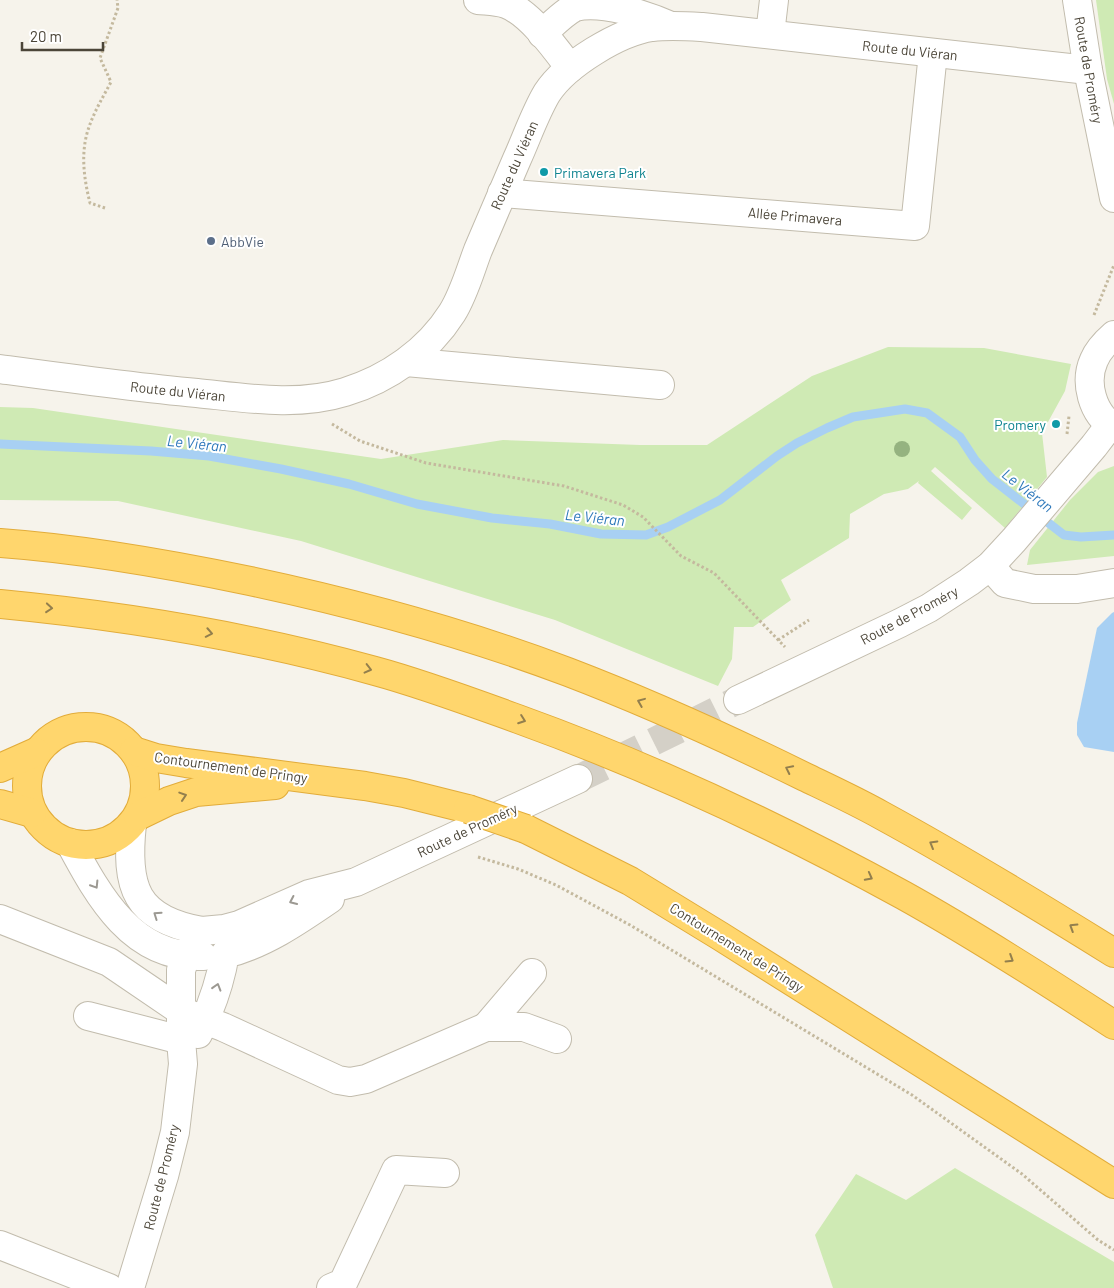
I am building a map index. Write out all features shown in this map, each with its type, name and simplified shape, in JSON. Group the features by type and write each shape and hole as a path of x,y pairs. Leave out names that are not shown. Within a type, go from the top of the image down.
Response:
{"highway":[{"path":"0,543 112,556 186,568 322,597 423,624 569,672 661,710 756,753 880,814 995,879 1114,953"},
{"path":"0,604 68,610 165,624 275,646 376,671 480,705 585,743 747,814 903,895 979,939 1114,1025"},
{"name":"Contournement de Pringy","path":"0,768 36,752 57,736 74,729 84,727 107,730 124,741 134,751 144,770 147,780 145,798 135,820"},
{"name":"Contournement de Pringy","path":"134,751 186,764 329,781 404,793 468,809 526,829 630,881 1114,1184"},
{"name":"Contournement de Pringy","path":"36,752 30,765 26,786 32,813 46,830 54,836 70,843 88,845 105,842 115,837 135,820 169,801 196,792 329,781"},
{"path":"0,804 32,813"}],"street":[{"path":"770,34 774,0"},
{"name":"Route de Proméry","path":"1077,0 1088,70 1114,198"},
{"path":"486,1 505,4 520,11 570,68"},
{"path":"542,34 575,6 591,3 624,6 671,26"},
{"name":"Route du Viéran","path":"0,369 119,385 240,398 294,401 344,393 371,383 406,362 427,344 453,311 502,194 548,93 570,68 607,44 650,28 671,26 702,27 1088,70"},
{"name":"Allée Primavera","path":"502,194 915,226 933,53"},
{"path":"1112,426 1098,411 1091,395 1090,377 1094,359 1104,344 1114,335"},
{"path":"406,362 443,373 660,385"},
{"name":"Route de Proméry","path":"738,700 900,624 956,592 990,566 1021,533 1112,426"},
{"path":"990,566 1006,583 1034,589 1077,589 1114,583"},
{"name":"Route de Proméry","path":"193,1015 213,1000 222,972 225,954 244,950 280,931 356,882 578,779"},
{"path":"135,820 129,846 131,876 136,892 147,907 161,918 185,928 202,931"},
{"path":"70,843 103,899 122,923 145,941 172,953 186,956 201,957 225,954"},
{"name":"Route de Proméry","path":"130,1288 164,1176 175,1132 182,1052 193,1015 182,970 186,956 202,931 224,929 309,894 356,882"},
{"path":"0,918 109,962 193,1015 338,1080 350,1082 366,1079 486,1026 532,973"},
{"path":"88,1016 182,1052"},
{"path":"486,1026 518,1037 557,1039"},
{"path":"331,1288 343,1283 396,1170 444,1173"},
{"path":"0,1245 109,1288"}],"path":[{"path":"106,208 90,203 85,186 83,156 88,128 110,82 100,58 118,8 117,0"},
{"path":"331,424 360,441 426,463 564,486 623,505 647,521 681,556 714,573 790,652"},
{"path":"778,640 809,620"},
{"path":"518,869 556,885 630,925 912,1095 1022,1174 1098,1240 1114,1250"}],"green space":[{"path":"1096,0 1114,0 1114,104 1107,79"},
{"path":"888,347 984,348 1071,364 1065,391 1042,433 1047,477 1005,528 935,467 931,471 972,508 962,520 918,483 919,481 908,489 884,494 850,514 849,538 781,580 791,600 753,627 734,627 732,659 718,686 555,620 301,541 118,501 0,500 0,407 33,408 381,459 503,440 640,445 707,445 812,376"},
{"path":"1114,466 1114,556 1027,565 1030,550 1070,500 1098,472"},
{"path":"955,1168 1114,1262 1114,1288 833,1288 815,1235 856,1174 906,1200"}],"water":[{"path":"1114,612 1114,752 1084,747 1077,735 1077,723 1097,628"}],"waterway":[{"name":"Le Viéran","path":"0,444 151,451 209,456 281,469 349,484 417,504 492,518 550,524 601,534 646,535 668,527 720,500 777,456 797,443 827,428 853,417 905,409 927,413 960,437 975,460 992,479 1064,535 1081,537 1114,535"}],"tunnel":[{"path":"578,779 738,700"}],"place":[{"name":"Primavera Park","path":"544,172"},
{"name":"AbbVie","path":"211,241"},
{"name":"Promery","path":"1056,424"}]}
